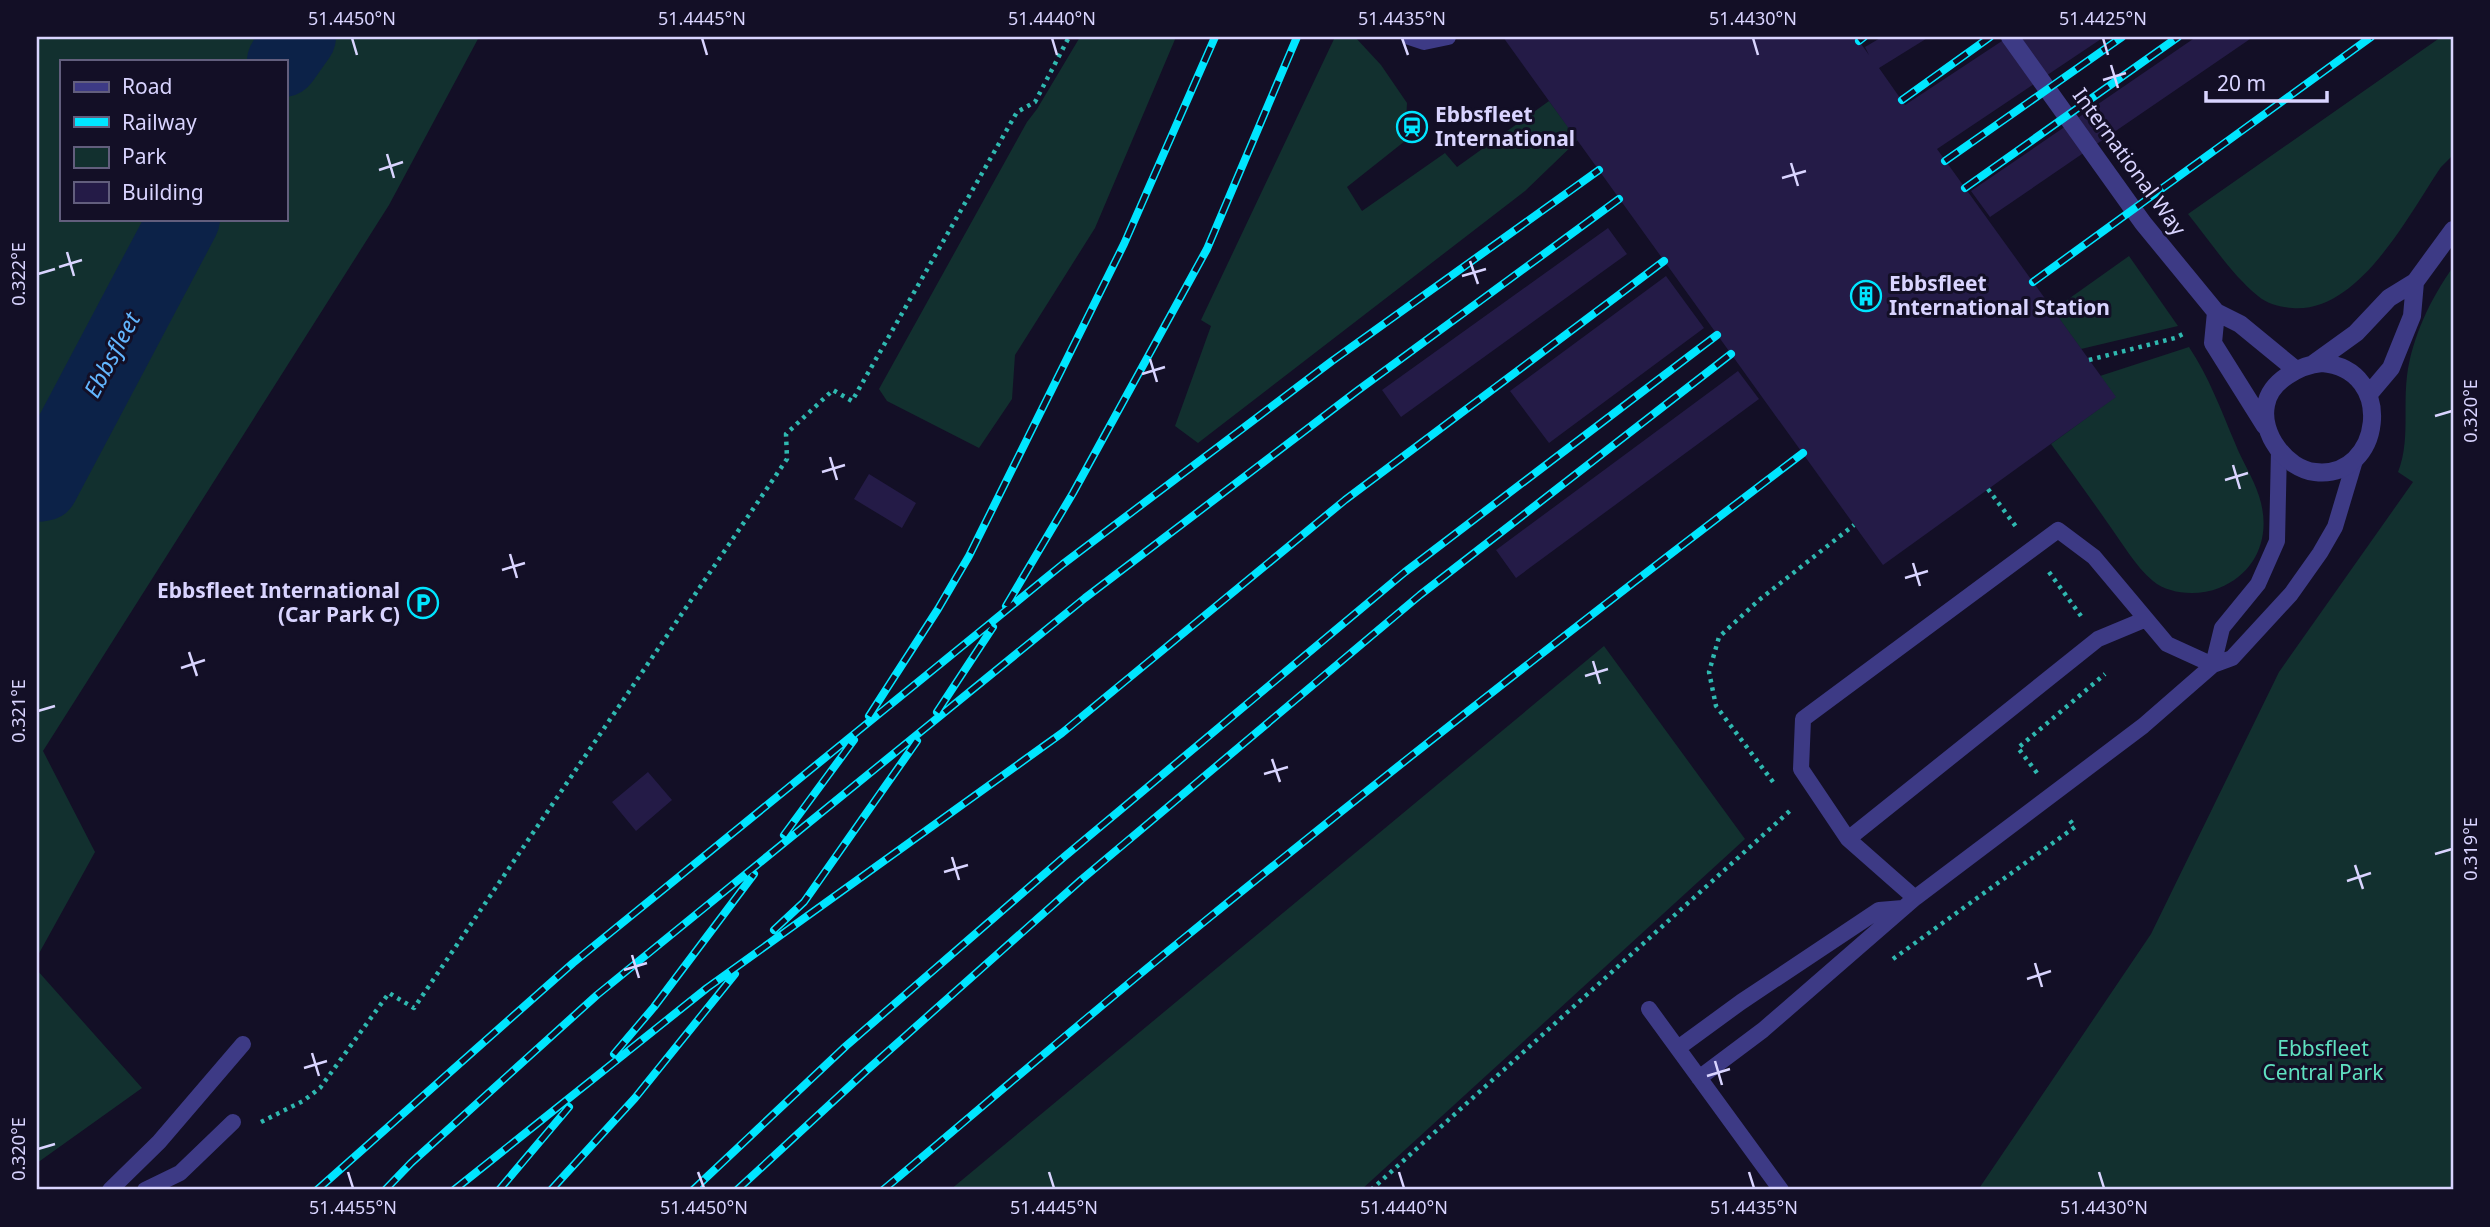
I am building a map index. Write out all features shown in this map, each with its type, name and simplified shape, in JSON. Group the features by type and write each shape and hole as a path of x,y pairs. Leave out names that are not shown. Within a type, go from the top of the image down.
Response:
{"street":[{"name":"International Way","path":"2010,37 2143,223 2216,312 2240,324 2305,367 2328,364 2346,370 2364,385 2369,394"},
{"path":"2276,445 2266,420 2267,401 2276,386 2357,332 2389,298 2415,282 2453,230"},
{"path":"2216,312 2213,343 2276,445 2300,467 2317,473 2337,469 2356,457 2366,443 2373,421 2369,394 2391,368 2412,316 2415,282"}],"lane":[{"path":"1409,37 1424,42 1448,37"},
{"path":"2213,665 2222,628 2258,584 2277,541 2276,445"},
{"path":"1699,1078 1763,1030 1909,903 2143,726 2213,665 2232,658 2249,642 2291,594 2320,554 2334,527 2356,457"},
{"path":"1909,903 1848,839 1801,769 1803,719 2058,530 2094,557 2167,644 2213,665"},
{"path":"1848,839 2098,639 2146,619"},
{"path":"1678,1048 1741,1002 1879,910 1909,903"},
{"path":"1648,1009 1782,1190"},
{"path":"110,1190 159,1142 243,1044"},
{"path":"145,1190 180,1173 233,1122"}],"path":[{"path":"259,1123 303,1101 320,1088 389,993 414,1008 787,459 786,434 833,390 852,401 1017,112 1035,102 1069,37"},
{"path":"2089,360 2175,338 2193,329"},
{"path":"1888,963 2075,827 2018,748 2116,665 1987,489"},
{"path":"1778,788 1716,706 1709,672 1712,660 1719,637 1759,600 1854,525"},
{"path":"1371,1190 1793,808 1786,798"}],"green space":[{"path":"37,37 479,37 389,205 43,751 95,852 37,957"},
{"path":"1080,37 1176,37 1095,228 1015,355 1012,399 979,448 887,401 879,389 1027,122"},
{"path":"1335,37 1355,37 1381,65 1407,103 1405,141 1347,187 1362,211 1445,153 1457,167 1549,101 1578,140 1525,191 1198,443 1175,426 1211,326 1201,320"},
{"path":"2441,37 2453,37 2453,155 2441,167 2380,257 2339,295 2316,306 2292,308 2274,305 2262,299 2230,268 2188,214"},
{"path":"2129,256 2178,326 2081,349 2053,310"},
{"name":"Ebbsfleet Central Park","path":"2453,267 2453,1190 1978,1190 2151,934 2279,672 2413,482 2398,472 2404,449 2407,376 2413,347 2424,319"},
{"path":"2189,347 2209,382 2254,482 2263,511 2264,525 2258,551 2243,573 2219,588 2194,593 2160,586 2146,575 2051,444 2115,397 2100,376"},
{"path":"1604,646 1745,839 1361,1190 950,1190"},
{"path":"37,970 142,1088 37,1163"}],"building":[{"name":"Ebbsfleet International Station","path":"1503,37 1856,37 1869,55 1865,47 1882,37 1929,37 1879,68 1905,105 2008,37 2104,37 1937,149 2116,397 1883,565"},
{"path":"2196,37 2253,37 1990,217 1971,191"},
{"path":"1608,228 1627,254 1401,417 1382,390"},
{"path":"1666,276 1704,328 1549,443 1510,391"},
{"path":"1738,371 1759,399 1516,578 1496,550"},
{"path":"869,474 916,503 902,528 854,499"},
{"path":"648,772 672,800 636,831 612,802"}],"waterway":[{"name":"Ebbsfleet","path":"284,60 300,37"},
{"name":"Ebbsfleet","path":"37,486 43,485 183,220"}],"railway":[{"path":"869,716 969,556 1124,244 1215,37"},
{"path":"1006,606 1073,493 1207,249 1297,37"},
{"path":"1859,41 1864,37"},
{"path":"1902,100 1990,37"},
{"path":"1945,161 2122,37"},
{"path":"1965,188 2178,37"},
{"path":"2033,282 2371,37"},
{"path":"317,1190 573,963 1063,564 1332,361 1599,170"},
{"path":"385,1190 411,1163 597,995 1085,598 1357,391 1619,199"},
{"path":"454,1190 707,988 1062,733 1345,500 1664,261"},
{"path":"693,1190 846,1046 1064,857 1405,572 1717,335"},
{"path":"737,1190 1081,880 1420,595 1731,354"},
{"path":"883,1190 1332,818 1803,453"},
{"path":"937,712 993,627"},
{"path":"784,835 854,740"},
{"path":"774,930 804,902 917,741"},
{"path":"614,1054 654,1007 754,874"},
{"path":"551,1190 635,1098 735,974"},
{"path":"499,1190 569,1107"}],"place":[{"name":"Ebbsfleet International","path":"1412,127"},
{"name":"Ebbsfleet International Station","path":"1866,296"},
{"name":"Ebbsfleet International (Car Park C)","path":"423,603"}]}
